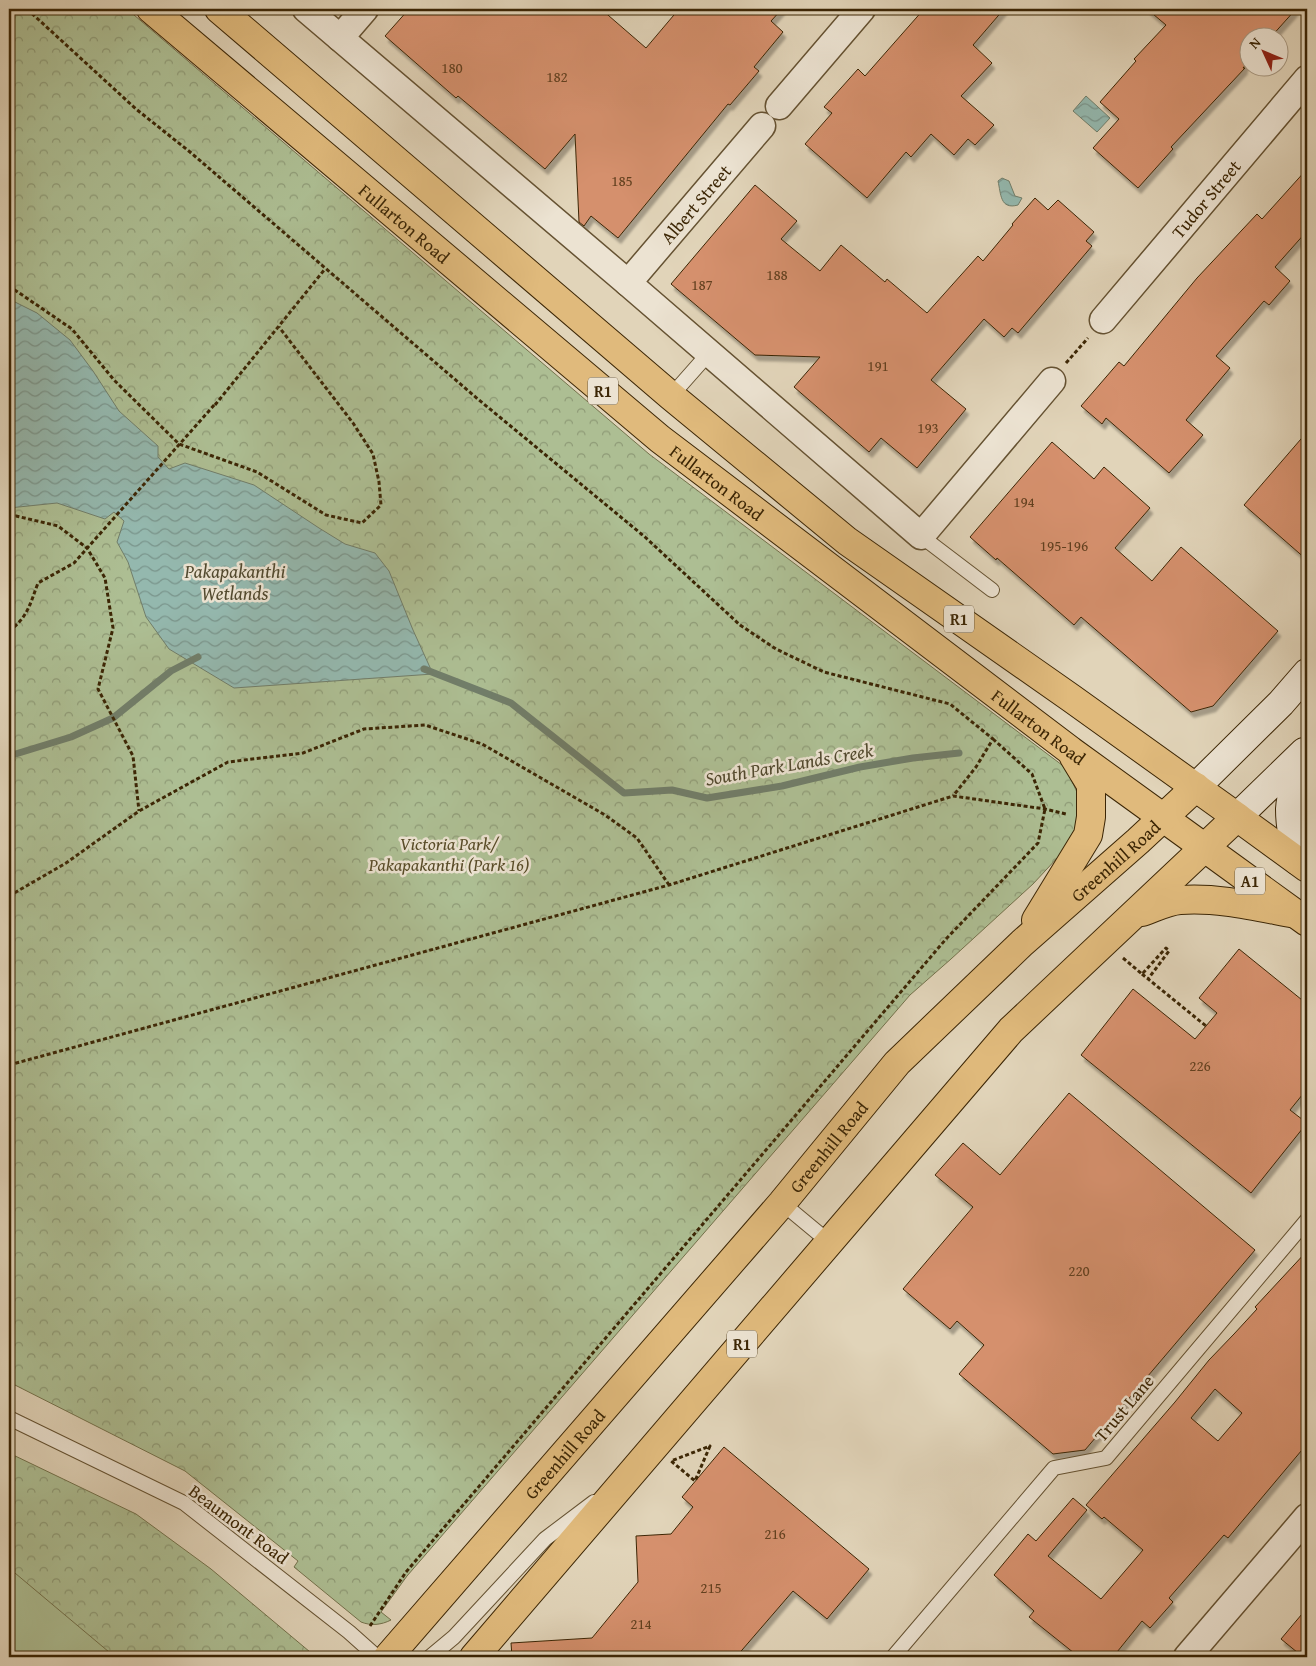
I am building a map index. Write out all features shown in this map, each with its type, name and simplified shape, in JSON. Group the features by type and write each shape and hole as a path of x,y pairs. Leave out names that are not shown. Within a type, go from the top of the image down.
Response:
{"main road":[{"name":"Fullarton Road","path":"151,9 660,439 1071,751 1301,918"},
{"name":"Fullarton Road","path":"219,9 671,396 847,541 1064,693 1302,864"},
{"name":"Greenhill Road","path":"388,1657 782,1203 897,1064 1022,943 1196,788 1281,703 1307,673"},
{"path":"1237,817 1307,749"},
{"name":"R1","path":"1022,943 1088,835 1091,816 1091,785 1071,751"},
{"path":"1302,864 1292,835 1290,808 1307,756"},
{"name":"R1","path":"474,1657 1011,1030 1237,817"},
{"path":"1136,914 1178,900 1204,900 1249,905 1301,918"}],"street":[{"path":"306,9 921,536 1052,381"},
{"path":"340,38 364,9"},
{"path":"779,106 862,9"},
{"name":"Tudor Street","path":"1103,320 1307,78"},
{"name":"Albert Street","path":"628,283 762,126"},
{"path":"1187,1657 1307,1516"}],"lane":[{"path":"671,396 709,353"},
{"path":"921,536 992,590"},
{"path":"782,1203 829,1242"},
{"name":"Trust Lane","path":"893,1657 1054,1468 1106,1458 1307,1220"},
{"name":"Beaumont Road","path":"9,1418 184,1503 377,1657"},
{"path":"430,1657 454,1637 545,1539 632,1472"}],"path":[{"path":"27,9 136,109 190,152 479,400 645,537 740,625 776,649 824,672 950,704 994,739 1032,774 1045,809 1038,843 946,939 406,1572 360,1642"},
{"path":"9,631 20,623 28,612 38,583 74,563 216,403 326,269"},
{"path":"9,286 72,329 114,380 179,444 257,472 326,515 362,523 381,505 379,482 373,454 353,423 279,327"},
{"path":"1052,381 1103,320"},
{"path":"9,517 16,516 58,526 87,548 105,578 113,628 98,689 133,756 139,811"},
{"path":"9,896 66,863 139,811 228,762 303,753 364,729 425,724 482,744 605,815 636,838 669,885"},
{"path":"952,796 976,768 994,739"},
{"path":"9,1065 669,885 952,796 1045,809 1069,815"},
{"path":"1142,974 1166,948 1169,951 1148,979"},
{"path":"1120,955 1206,1026"},
{"path":"710,1446 699,1472 695,1481 671,1461 710,1446"}],"green space":[{"name":"Victoria Park/ Pakapakanthi (Park 16)","path":"9,9 127,9 649,454 1066,768 1081,801 1075,831 1059,856 1033,884 910,995 407,1576 381,1612 391,1620 380,1624 361,1622 294,1567 298,1561 185,1471 9,1382"},
{"path":"9,1453 136,1514 211,1569 316,1657 9,1657"},
{"path":"9,1568 109,1652 104,1657 9,1657"}],"water":[{"path":"1086,96 1110,118 1097,132 1073,111"},
{"path":"1002,178 1009,181 1015,196 1022,198 1018,205 1008,205 1002,200 998,181"},
{"name":"Pakapakanthi Wetlands","path":"9,299 37,313 70,340 119,411 158,446 158,457 169,469 185,463 254,485 345,544 375,553 389,571 433,674 234,688 169,649 146,617 128,562 117,542 124,521 114,512 105,519 57,503 9,508"}],"building":[{"path":"409,9 601,9 646,48 679,9 782,9 771,21 783,32 754,67 759,71 730,105 728,104 618,238 591,216 584,226 579,222 575,134 545,169 458,96 456,98 385,36"},
{"path":"924,9 1004,9 973,45 992,63 961,96 994,125 975,145 968,139 954,155 931,134 911,157 906,152 867,198 805,144 832,113 824,107 858,69 865,76"},
{"path":"1147,9 1296,9 1279,28 1238,28 1238,75 1171,147 1173,149 1138,188 1093,148 1119,119 1100,102 1136,61 1134,59 1166,25"},
{"path":"1307,169 1307,231 1275,267 1290,281 1269,305 1264,301 1216,356 1230,368 1186,420 1203,435 1169,473 1106,418 1102,424 1081,406 1119,362 1124,366 1197,278 1257,214 1262,219"},
{"path":"755,185 797,221 781,239 820,271 841,245 885,282 887,279 927,313 978,256 983,261 1035,198 1048,210 1058,200 1094,232 1086,241 1092,246 1018,333 1012,328 1004,337 984,319 931,380 966,409 917,468 881,438 869,452 794,387 820,357 755,355 671,284"},
{"path":"1307,432 1307,560 1244,505"},
{"path":"1052,442 1094,479 1104,467 1150,508 1115,548 1152,581 1181,547 1278,631 1213,706 1191,712 1081,617 1074,625 970,537"},
{"path":"1239,949 1307,1004 1307,1089 1290,1110 1307,1123 1251,1193 1081,1055 1133,989 1195,1039 1217,1013 1199,998"},
{"path":"1069,1093 1255,1250 1085,1450 1053,1454 959,1374 984,1345 957,1321 950,1329 903,1289 973,1207 935,1175 963,1143 1000,1175"},
{"path":"1307,1251 1307,1444 1228,1538 1224,1535 1169,1598 1173,1602 1150,1628 1142,1621 1113,1657 1079,1657 1029,1617 1034,1611 994,1575 1028,1534 1036,1541 1073,1498 1087,1510 1048,1556 1101,1599 1143,1550 1104,1517 1102,1519 1086,1505 1209,1360 1257,1309 1255,1307","holes":["1215,1389 1242,1413 1218,1441 1191,1418"]},
{"path":"724,1447 869,1569 827,1619 793,1591 736,1657 512,1657 511,1643 592,1638 638,1582 636,1536 671,1534 693,1507 682,1497"},
{"path":"1307,1608 1307,1657 1303,1657 1281,1639"}],"waterway":[{"name":"South Park Lands Creek","path":"9,756 71,737 113,718 171,671 198,657"},
{"name":"South Park Lands Creek","path":"424,669 511,703 624,793 672,790 707,798 782,786 860,767 959,753"}]}
